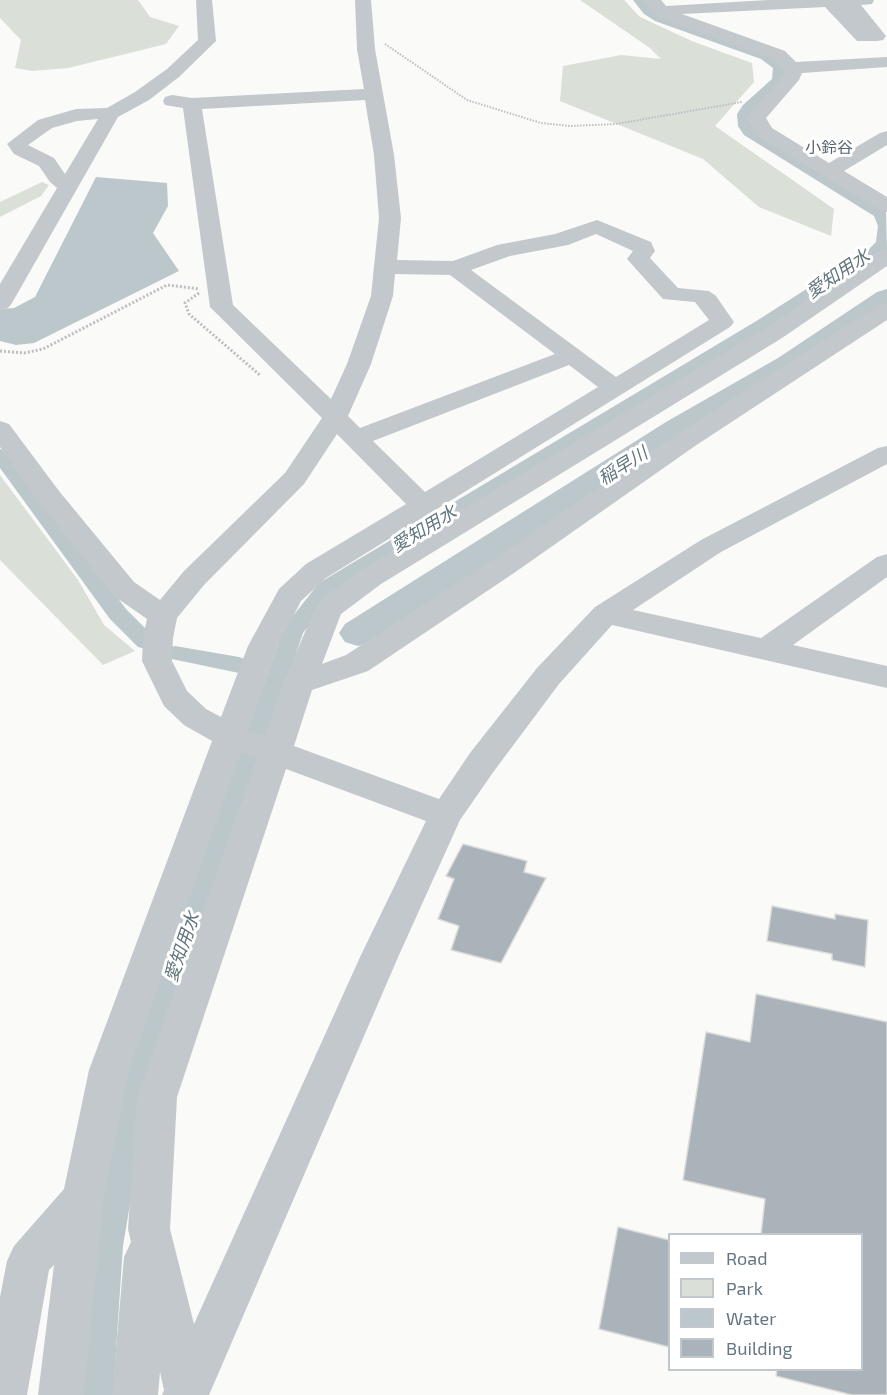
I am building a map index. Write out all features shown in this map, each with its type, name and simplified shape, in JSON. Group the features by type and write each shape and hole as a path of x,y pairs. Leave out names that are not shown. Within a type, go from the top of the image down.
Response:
{"street":[{"path":"68,186 57,178 47,162 21,150 17,144 45,124 76,115 111,113 142,96 173,74 207,41 204,0"},
{"path":"363,0 390,218 387,267 382,296 359,364 335,417 295,478 194,578 163,616 158,638 157,661 176,698 195,717 250,744 446,815"},
{"path":"656,5 857,0 877,36 863,37 829,2"},
{"path":"656,5 779,55 792,68 793,76 756,105 756,118 764,132 887,207"},
{"path":"792,68 887,62"},
{"path":"142,96 192,104 373,94"},
{"path":"192,104 222,307 422,505"},
{"path":"0,303 111,113"},
{"path":"830,171 887,137"},
{"path":"135,1395 157,1096 201,963 250,744 263,646 289,596 316,571 722,322 708,300 701,296 671,294 638,259 644,251 643,247 597,226 560,240 505,250 455,268 387,267"},
{"path":"61,1395 83,1198 109,1070 250,744 299,683 327,609 362,583 774,333 887,256"},
{"path":"455,268 615,388"},
{"path":"299,683 357,663 504,566 686,440 887,310"},
{"path":"356,438 572,356"},
{"path":"0,429 49,497 124,590 163,616"},
{"path":"186,1392 380,955 446,815 482,762 548,675 606,614 711,546 887,454"},
{"path":"765,651 887,563"},
{"path":"606,614 887,677"},
{"path":"4,1395 29,1261 83,1198"},
{"path":"149,1229 186,1392"}],"path":[{"path":"365,28 413,65 467,100 541,123 570,126 616,124 756,105"},
{"path":"0,351 24,353 44,349 166,285 188,286 205,291"}],"green space":[{"path":"0,0 138,0 150,17 179,26 166,44 68,68 32,71 15,68 21,40 0,18"},
{"path":"580,0 624,0 640,17 694,42 752,63 754,82 715,126 834,209 831,236 759,207 703,159 560,101 563,66 621,55 661,59 650,48"},
{"path":"42,182 49,185 41,196 0,217 0,202"},
{"path":"0,475 78,580 104,625 135,651 103,665 0,560"}],"water":[{"path":"96,177 167,183 168,206 153,233 179,271 34,343 16,345 0,341 0,309 14,308 35,297"}],"building":[{"path":"463,844 527,861 524,872 546,878 501,963 451,950 459,926 438,919 454,879 446,876"},
{"path":"772,906 835,919 835,914 868,920 865,967 832,960 832,954 767,941"},
{"path":"756,994 887,1022 887,1395 852,1395 776,1376 777,1371 863,1371 863,1233 761,1233 765,1199 683,1180 706,1032 750,1042"},
{"path":"618,1227 668,1240 668,1347 599,1329"}],"waterway":[{"name":"愛知用水","path":"96,1395 108,1246 138,1073 293,631 326,588 764,324 875,252 884,243 886,226 881,214 749,132 745,126 744,114 748,108 778,80 779,68 774,62 765,56 659,18 648,11 639,0"},
{"name":"稲早川","path":"358,633 677,429 789,364 887,298"},
{"path":"0,455 118,614 146,642"},
{"path":"175,653 239,665"}],"district":[{"name":"小鈴谷","path":"829,148"}]}
